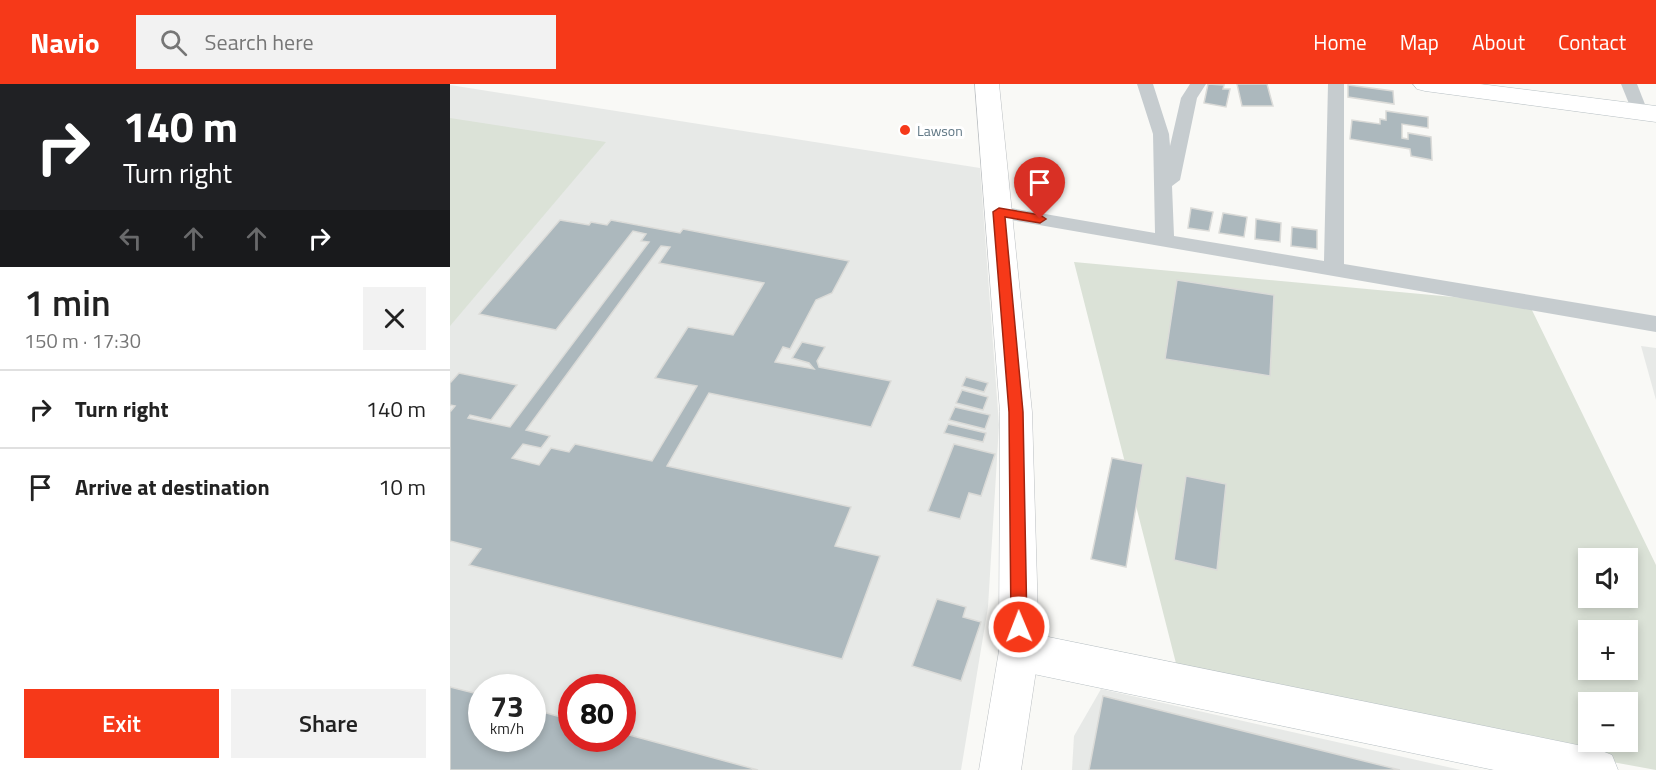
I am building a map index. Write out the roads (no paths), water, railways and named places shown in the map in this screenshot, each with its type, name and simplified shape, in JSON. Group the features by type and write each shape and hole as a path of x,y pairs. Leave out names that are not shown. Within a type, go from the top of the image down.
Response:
{"main road":[{"path":"987,84 1016,412 1019,651 1000,770"},
{"path":"1425,84 1648,113"},
{"path":"1019,651 1597,770"}],"street":[{"path":"1145,84 1161,134 1166,241"},
{"path":"1164,210 1189,98 1198,84"},
{"path":"1334,270 1336,84"},
{"path":"1629,84 1648,113"},
{"path":"999,212 1656,324"}],"place":[{"name":"Lawson","path":"905,130"}]}
